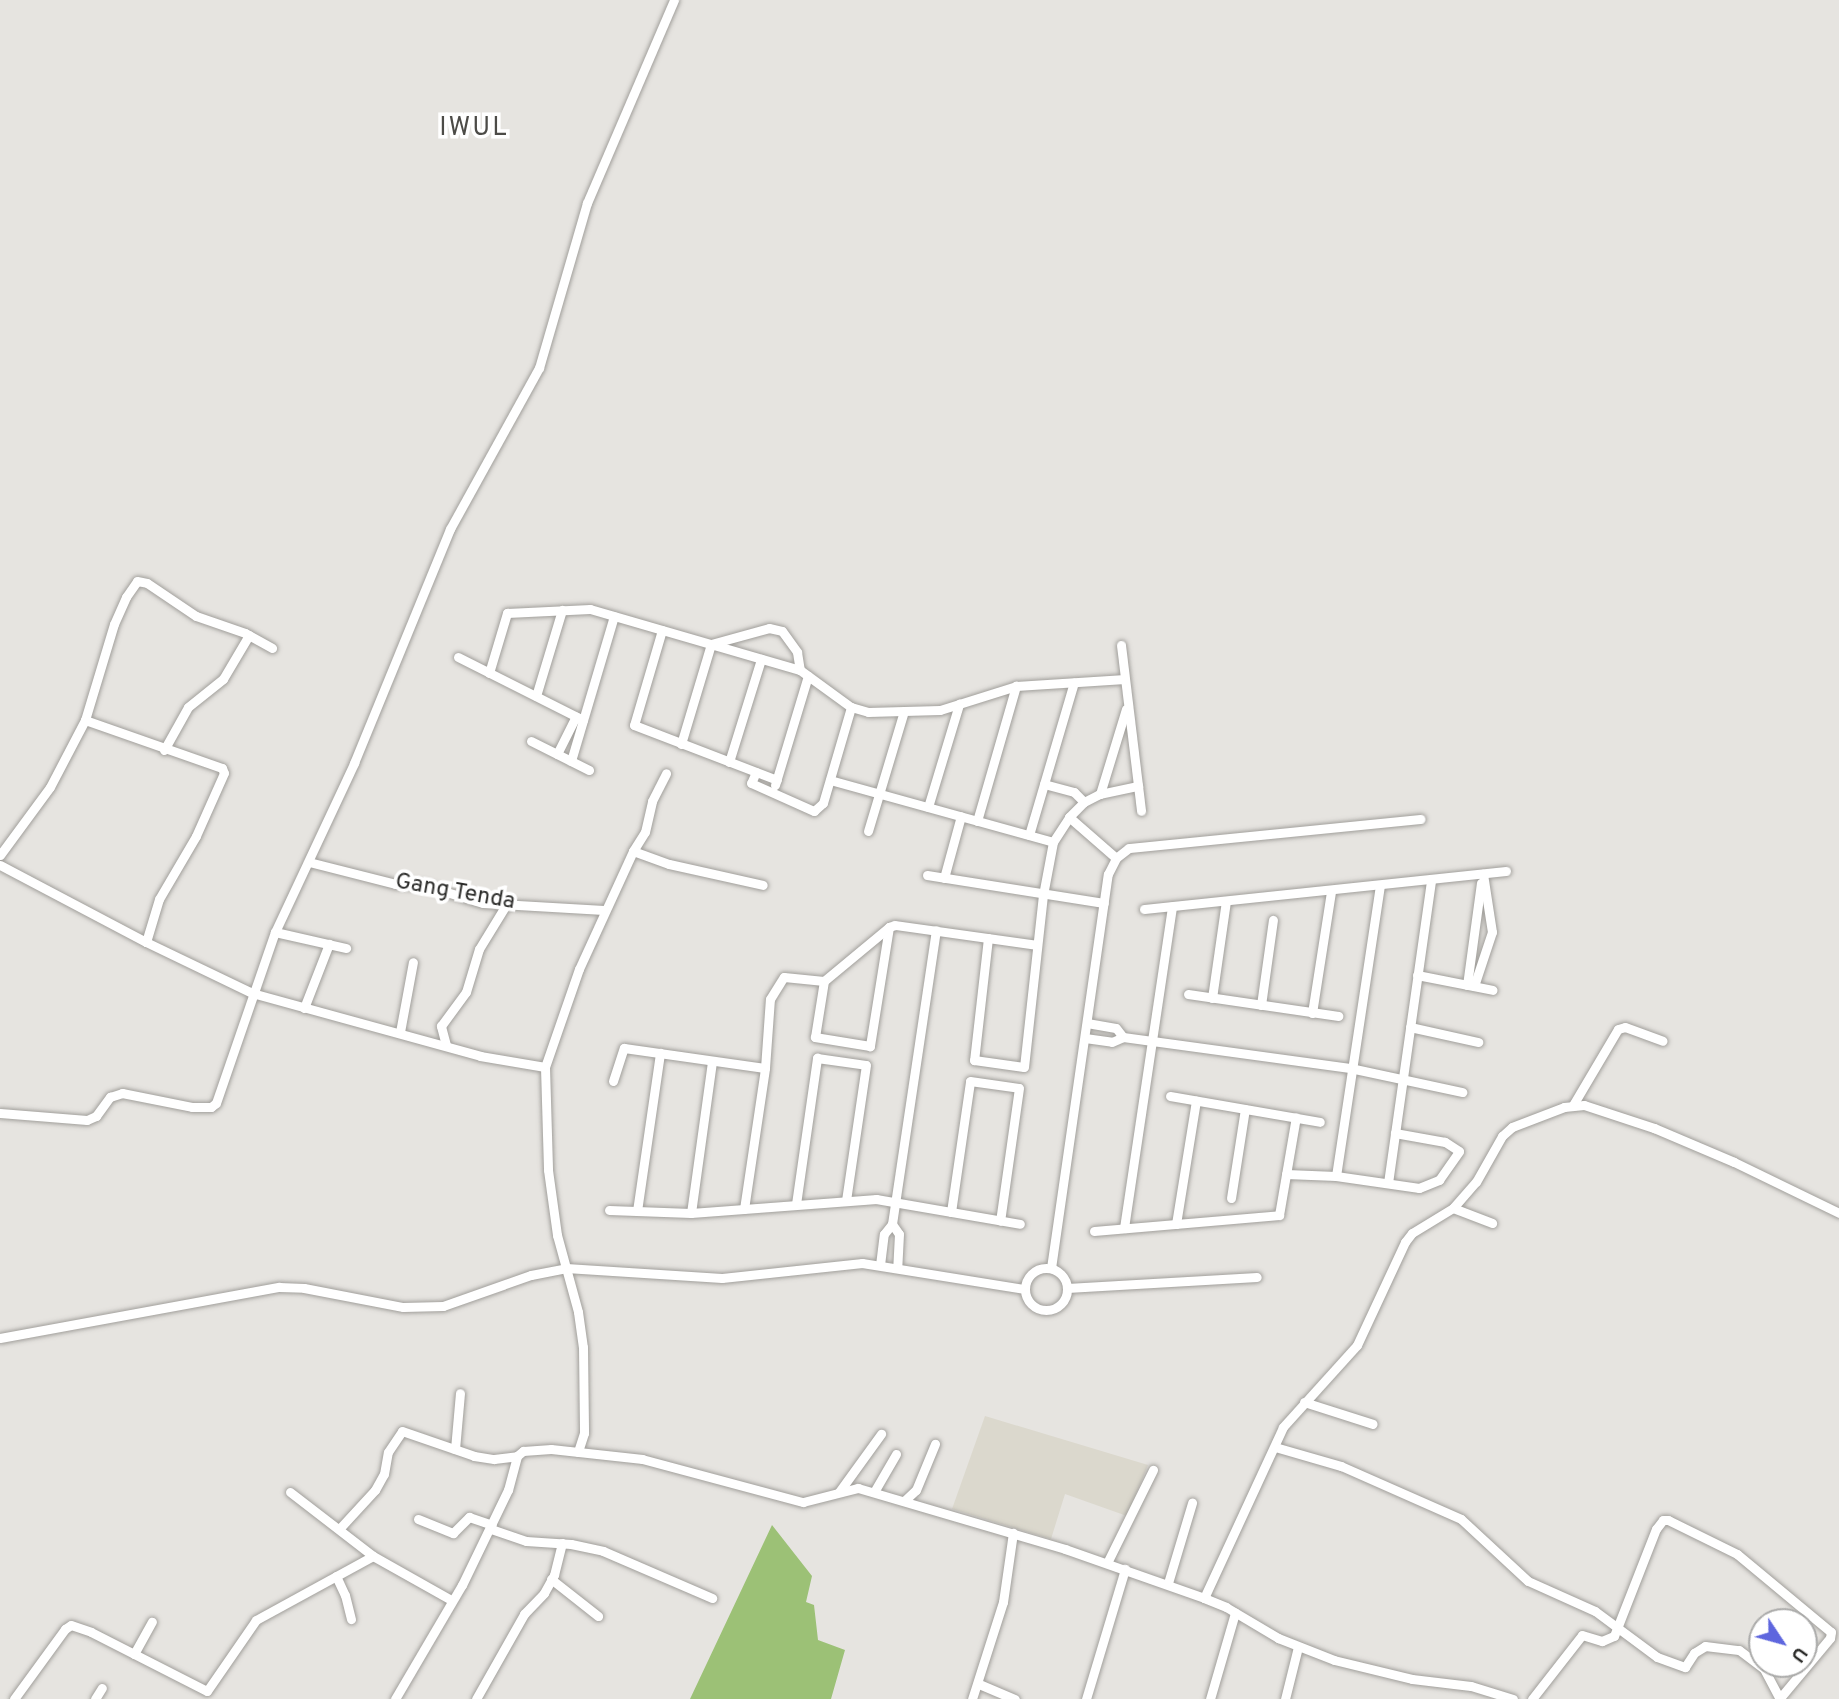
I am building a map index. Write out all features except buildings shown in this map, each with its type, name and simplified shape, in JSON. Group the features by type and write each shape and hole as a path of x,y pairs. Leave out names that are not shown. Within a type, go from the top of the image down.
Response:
{"street":[{"path":"0,1113 87,1120 96,1116 110,1097 122,1093 192,1107 214,1106 234,1057 252,993 275,932 354,763 450,529 539,368 585,210 674,0"},
{"path":"0,855 50,787 85,720 114,624 126,597 137,581 147,583 196,616 249,635 272,648"},
{"path":"489,673 507,613 590,609 800,670 851,707 868,712 940,710 1016,686 1125,679"},
{"path":"536,696 562,610"},
{"path":"571,761 579,718 614,616"},
{"path":"711,644 769,628 782,631 797,652 800,670"},
{"path":"662,630 634,725 777,780"},
{"path":"164,750 188,707 223,679 249,635"},
{"path":"681,744 711,644"},
{"path":"1121,645 1140,811"},
{"path":"458,657 579,718"},
{"path":"729,762 761,659"},
{"path":"773,793 808,676"},
{"path":"1029,835 1074,682"},
{"path":"977,821 1016,686"},
{"path":"1100,794 1128,703"},
{"path":"928,807 959,704"},
{"path":"756,772 751,783 814,811 823,803 851,707"},
{"path":"868,831 904,711"},
{"path":"556,754 579,718"},
{"path":"85,720 164,750 220,767 224,772 196,836 164,888 146,943"},
{"path":"531,741 589,770"},
{"path":"578,1452 584,1433 585,1378 578,1312 566,1268 548,1170 545,1067 556,1029 604,911 645,832 652,801 666,774"},
{"path":"830,780 1053,842"},
{"path":"1044,784 1074,792 1084,802"},
{"path":"988,938 974,1060 1024,1067 1043,895 1053,842 1069,817 1084,802 1100,794 1138,786"},
{"path":"944,878 961,816"},
{"path":"1069,817 1116,858"},
{"path":"1051,1268 1108,873 1116,858 1129,848 1421,819"},
{"path":"633,851 669,864 763,885"},
{"name":"Gang Tenda","path":"309,862 395,884 423,885 483,903 604,911"},
{"path":"0,865 146,943 252,993 489,1058 545,1067"},
{"path":"1144,909 1506,871"},
{"path":"1470,986 1483,874"},
{"path":"1470,986 1492,932 1483,874"},
{"path":"927,875 1104,904"},
{"path":"1388,1183 1431,879"},
{"path":"1336,1176 1350,1068 1380,885"},
{"path":"1311,1013 1331,891"},
{"path":"1212,998 1226,901"},
{"path":"446,1045 441,1026 466,992 479,949 506,905"},
{"path":"1124,1228 1172,907"},
{"path":"1261,1005 1273,920"},
{"path":"889,928 870,1046 815,1037 824,981 889,928 895,925 1037,945"},
{"path":"880,1265 884,1234 892,1224 936,930"},
{"path":"275,932 346,948"},
{"path":"304,1008 329,944"},
{"path":"400,1032 413,962"},
{"path":"1417,975 1493,990"},
{"path":"744,1209 765,1068 770,999 784,977 824,981"},
{"path":"1188,994 1338,1016"},
{"path":"1087,1023 1116,1028 1123,1037"},
{"path":"1410,1027 1478,1042"},
{"path":"1573,1105 1618,1029 1625,1027 1663,1041"},
{"path":"1085,1038 1112,1042 1123,1037 1350,1068 1462,1091"},
{"path":"612,1081 624,1048 765,1068"},
{"path":"637,1211 660,1053"},
{"path":"796,1204 817,1058 866,1065 846,1200"},
{"path":"691,1213 712,1061"},
{"path":"951,1212 970,1081 1019,1088 1000,1220"},
{"path":"1170,1096 1320,1122"},
{"path":"1176,1224 1196,1101"},
{"path":"1204,1598 1283,1427 1357,1345 1405,1242 1412,1233 1453,1208 1476,1182 1508,1131 1573,1105 1602,1110 1654,1128 1805,1194 1839,1213"},
{"path":"1231,1198 1245,1109"},
{"path":"1094,1231 1279,1215 1296,1117"},
{"path":"1286,1174 1336,1176 1419,1188 1439,1180 1459,1151 1445,1142 1395,1133"},
{"path":"609,1210 691,1213 846,1200 895,1201 1020,1224"},
{"path":"1453,1208 1492,1223"},
{"path":"892,1224 899,1234 897,1267"},
{"path":"0,1338 279,1287 304,1288 403,1307 443,1306 548,1270 566,1268 722,1278 826,1265 880,1265 1025,1289"},
{"path":"1051,1268 1059,1272 1068,1288 1060,1305 1042,1310 1027,1298 1025,1289 1033,1272 1051,1268"},
{"path":"1068,1288 1257,1277"},
{"path":"455,1449 460,1394"},
{"path":"1304,1402 1373,1424"},
{"path":"340,1528 374,1490 384,1474 388,1452 402,1431 494,1459 517,1456 534,1448 642,1458 803,1502 850,1489 904,1500 1168,1583 1235,1613 1298,1647 1334,1660 1412,1679 1458,1684 1514,1699"},
{"path":"839,1493 881,1434"},
{"path":"904,1500 916,1490 935,1444"},
{"path":"1275,1447 1341,1466 1461,1519 1528,1581 1595,1611 1617,1630 1657,1657 1685,1667 1694,1653 1705,1646 1739,1650 1764,1668 1780,1699 1830,1638 1831,1632 1737,1554 1663,1520 1656,1529 1617,1630 1611,1640 1602,1641 1581,1636 1532,1699"},
{"path":"874,1492 895,1454"},
{"path":"395,1699 491,1527 508,1490 517,1456"},
{"path":"1107,1563 1153,1470"},
{"path":"290,1492 373,1556 452,1600"},
{"path":"1168,1583 1192,1503"},
{"path":"418,1519 453,1533 470,1517 526,1541 562,1543 603,1551 712,1598"},
{"path":"972,1699 979,1684 1003,1602 1013,1533"},
{"path":"475,1699 524,1614 544,1593 562,1543"},
{"path":"14,1699 68,1626 91,1632 208,1691 256,1620 373,1556"},
{"path":"1086,1699 1125,1569"},
{"path":"336,1576 345,1595 351,1619"},
{"path":"551,1579 598,1616"},
{"path":"1210,1699 1235,1613"},
{"path":"135,1654 152,1622"},
{"path":"1285,1699 1298,1647"},
{"path":"979,1684 1015,1699"},
{"path":"95,1699 102,1688"}],"shaded area":[{"path":"985,1416 1148,1465 1127,1516 1065,1494 1051,1539 952,1509"}],"green space":[{"path":"772,1525 812,1576 806,1602 814,1605 818,1640 845,1650 831,1699 690,1699"}],"district":[{"name":"IWUL","path":"474,129"}]}
